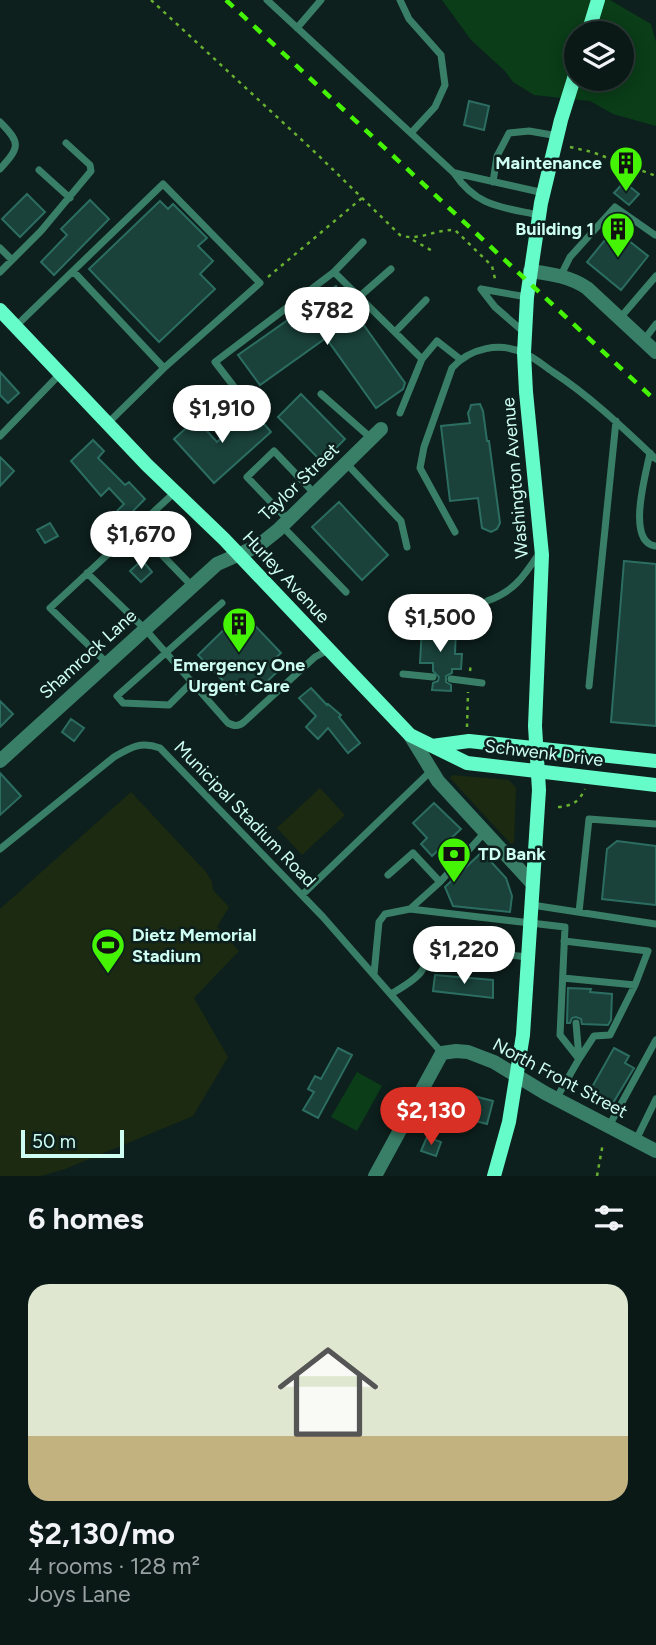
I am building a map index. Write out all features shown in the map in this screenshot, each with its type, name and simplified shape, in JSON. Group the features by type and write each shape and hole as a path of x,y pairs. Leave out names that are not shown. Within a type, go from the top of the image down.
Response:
{"main road":[{"path":"592,21 598,0"},
{"name":"Washington Avenue","path":"494,1176 509,1122 523,1035 539,790 535,726 542,549 528,422 524,353 527,297 539,215 570,91"},
{"name":"Hurley Avenue","path":"0,310 107,424 238,554 410,735"},
{"name":"Schwenk Drive","path":"410,735 467,763 656,785"},
{"name":"Schwenk Drive","path":"431,747 469,741 656,761"}],"street":[{"path":"530,271 561,275 587,288 656,352"},
{"name":"Taylor Street","path":"238,554 258,546 285,523 376,434"},
{"name":"Shamrock Lane","path":"0,761 191,586 217,564 238,554"},
{"name":"Hurley Avenue","path":"410,735 438,781 531,882"},
{"name":"North Front Street","path":"442,1053 468,1052 494,1062 556,1099 656,1151"},
{"path":"374,1176 442,1053"}],"lane":[{"path":"267,0 454,173 464,188 489,205 539,215"},
{"path":"275,0 282,14"},
{"path":"297,28 321,0"},
{"path":"400,0 409,19 442,55 445,85 435,107 411,134"},
{"path":"0,122 15,138 17,145 13,155 0,169"},
{"path":"493,182 497,156 509,133 529,131 557,139"},
{"path":"0,272 69,198 91,169 66,143"},
{"path":"38,170 69,198"},
{"path":"454,173 544,193"},
{"path":"16,326 163,184 260,283 164,368 107,424"},
{"path":"561,275 570,257 615,206 655,235"},
{"path":"235,388 215,362 334,272 363,242"},
{"path":"0,248 12,260"},
{"path":"359,297 391,269"},
{"path":"73,271 164,368"},
{"path":"334,272 422,359"},
{"path":"620,318 656,276"},
{"path":"525,333 495,307 481,289 527,297"},
{"path":"395,332 426,300"},
{"path":"644,341 656,324"},
{"path":"400,413 422,359 438,341 460,359"},
{"path":"455,532 420,468 424,447 452,368 460,359 477,350 498,347 524,353 570,384 616,421 653,456 642,498 639,531 642,540 655,546"},
{"path":"0,436 60,374"},
{"path":"321,394 376,434"},
{"path":"589,685 616,421"},
{"path":"315,494 274,451 247,477 346,592"},
{"path":"346,463 401,521 407,547"},
{"path":"107,663 50,608 175,492"},
{"path":"136,528 191,586"},
{"path":"487,600 503,595 513,588 542,549"},
{"path":"88,573 145,629 228,723 240,726 315,657 328,650"},
{"path":"192,682 169,705 123,703 117,696 222,603"},
{"path":"403,674 433,677"},
{"path":"452,679 482,683"},
{"name":"Municipal Stadium Road","path":"0,849 114,757 131,747 146,743 160,748 302,895 442,1053"},
{"path":"302,895 432,770"},
{"path":"579,912 589,819 656,824"},
{"path":"410,909 486,832"},
{"path":"388,876 413,853 440,881"},
{"path":"530,904 656,924"},
{"path":"374,974 382,918 385,914 410,909 565,928"},
{"path":"566,910 560,1035 579,1059"},
{"path":"556,1099 594,1036 610,1035 635,985 648,951 564,941"},
{"path":"391,994 421,972 430,953 444,947 527,957"},
{"path":"563,978 578,984 635,985"},
{"path":"576,1023 579,1059"},
{"path":"609,1126 656,1040"},
{"path":"635,1141 656,1099"}],"path":[{"path":"151,0 400,235 422,243 434,252"},
{"path":"557,139 656,176"},
{"path":"260,283 362,198"},
{"path":"410,239 433,232 455,230 492,266 496,286"},
{"path":"466,730 471,664"},
{"path":"558,807 576,803 584,789"},
{"path":"597,1176 603,1143"}],"shaded area":[{"path":"442,0 610,0 651,24 656,42 656,126 613,114 590,101 534,95 513,82 505,71 471,40"},
{"path":"452,775 509,780 516,788 514,843 511,844 450,778"},
{"path":"320,788 345,815 302,855 277,828"},
{"name":"Dietz Memorial Stadium","path":"131,792 206,872 213,890 229,907 217,927 239,951 194,998 228,1057 193,1116 65,1169 41,1176 0,1176 0,909"},
{"path":"357,1072 382,1086 357,1131 331,1117"}],"building":[{"path":"469,101 489,106 484,130 464,125"},
{"name":"Maintenance","path":"624,182 639,194 629,205 614,193"},
{"path":"27,194 45,212 20,237 2,219"},
{"path":"90,200 109,219 54,275 41,262 67,235 61,229"},
{"path":"160,201 168,209 173,204 207,238 198,246 213,261 200,274 215,289 159,342 89,269"},
{"name":"Building 1","path":"614,229 648,256 621,290 587,262"},
{"path":"336,286 405,383 403,389 376,408 326,338 260,385 238,355"},
{"path":"0,372 19,393 8,403 0,395"},
{"path":"301,394 345,439 322,462 278,417"},
{"path":"480,404 489,441 500,523 497,529 491,532 482,528 478,498 450,501 441,426 470,423 468,413 471,405"},
{"path":"252,410 271,432 214,483 174,439 196,419 217,442"},
{"path":"93,440 104,451 98,458 125,485 129,482 145,499 125,519 117,511 124,504 109,488 101,496 71,461"},
{"path":"0,457 14,471 0,486"},
{"path":"339,502 388,555 362,580 312,527"},
{"path":"50,523 58,536 45,543 37,530"},
{"path":"142,560 152,572 141,582 130,571"},
{"path":"624,561 656,564 656,726 611,722"},
{"name":"Emergency One Urgent Care","path":"242,612 281,653 270,663 278,671 256,692 247,683 236,694 198,655"},
{"path":"422,627 456,628 455,654 462,654 461,669 452,669 452,673 446,676 451,691 432,690 433,683 438,681 439,677 433,671 433,663 420,663"},
{"path":"311,688 341,715 339,717 360,743 348,753 328,728 318,739 306,727 316,716 299,698"},
{"path":"0,701 13,714 0,727"},
{"path":"71,719 84,728 74,741 62,732"},
{"path":"0,773 21,796 0,815"},
{"path":"434,803 461,829 432,856 421,844 427,838 413,823"},
{"path":"617,841 656,846 656,905 602,899 607,849"},
{"path":"482,852 506,878 512,896 510,912 453,906 445,887"},
{"path":"435,975 493,980 493,998 433,991"},
{"path":"568,988 591,989 590,992 612,994 611,1020 608,1025 582,1024 581,1019 576,1017 567,1023"},
{"path":"338,1048 352,1055 318,1118 303,1110 314,1092 308,1089 315,1076 321,1079"},
{"path":"614,1048 629,1056 625,1063 634,1068 613,1103 591,1089"},
{"path":"459,1092 493,1101 487,1124 453,1115"},
{"path":"427,1137 441,1142 436,1156 421,1151"}],"railway":[{"path":"226,0 656,401"}],"place":[{"name":"Maintenance","path":"626,193"},
{"name":"Building 1","path":"618,259"},
{"name":"Emergency One Urgent Care","path":"239,654"},
{"name":"TD Bank","path":"454,884"},
{"name":"Dietz Memorial Stadium","path":"108,975"}]}
